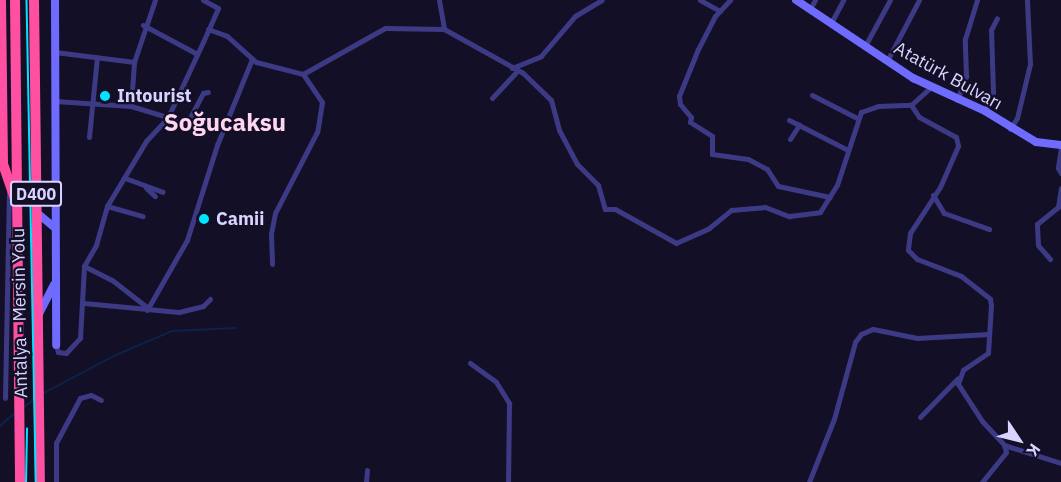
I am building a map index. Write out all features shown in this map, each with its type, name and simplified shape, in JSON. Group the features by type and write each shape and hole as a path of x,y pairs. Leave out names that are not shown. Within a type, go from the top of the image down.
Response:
{"highway":[{"path":"1,0 3,165 18,207"},
{"path":"11,0 16,36"},
{"name":"Antalya - Mersin Yolu","path":"15,0 18,207 11,398 17,427 20,482"},
{"name":"Antalya - Mersin Yolu","path":"34,0 40,482"},
{"path":"34,36 39,0"}],"street":[{"path":"55,0 56,345 62,354 76,346 84,303 84,266 96,245 107,206 146,141 168,117 220,0"},
{"path":"131,106 134,62 143,25 155,0"},
{"path":"203,0 218,8"},
{"path":"444,29 440,2 447,0"},
{"path":"492,98 515,69 541,56 575,16 602,0"},
{"path":"700,0 720,11"},
{"path":"730,0 720,11 698,49 679,96 690,122 712,136 712,154 748,159 767,169 778,186 830,197"},
{"name":"Atatürk Bulvarı","path":"796,0 887,61 931,87 985,111 1010,129 1036,142 1061,146"},
{"path":"810,9 815,0"},
{"path":"831,23 843,0"},
{"path":"865,46 890,0"},
{"path":"887,61 919,0"},
{"path":"957,100 966,76 965,39 977,0"},
{"path":"1010,129 1017,118 1030,64 1027,0"},
{"path":"985,111 993,92 991,30 997,18"},
{"path":"143,25 197,54"},
{"path":"303,75 385,28 444,29 515,69 551,100 559,130 576,164 598,185 605,209 615,209 670,242 684,240 710,228 731,210 765,207 789,216 813,216 830,197 861,112 878,106 911,105 931,87"},
{"path":"208,29 227,36 252,59 303,75 320,95 322,115 312,142 275,213 271,234 272,264"},
{"path":"55,52 134,62"},
{"path":"88,137 97,57"},
{"path":"147,309 194,224 217,145 252,59"},
{"path":"55,101 131,106 168,117 186,126 197,103 208,92"},
{"path":"812,95 857,118"},
{"path":"911,105 919,117 958,141 933,195 910,233 908,250 917,259 961,276 990,299 988,353 959,377 920,417"},
{"path":"789,120 848,150"},
{"path":"790,139 799,125"},
{"path":"1061,146 1061,173"},
{"path":"125,178 162,192"},
{"path":"9,183 3,215 11,398"},
{"path":"145,187 155,196"},
{"path":"1050,260 1038,245 1037,224 1058,207 1061,188"},
{"path":"933,195 944,213 989,229"},
{"path":"107,206 143,216"},
{"path":"36,212 54,227"},
{"path":"84,266 112,280 147,309"},
{"path":"37,318 55,282"},
{"path":"84,303 147,309 191,310 210,299"},
{"path":"809,482 830,432 855,342 861,334 873,329 917,338 988,334"},
{"path":"470,363 496,382 509,403 508,482"},
{"path":"959,377 958,384 975,411 1004,445 1006,452 982,481"},
{"path":"56,482 56,447 80,398 91,394 101,400"},
{"path":"1004,445 1061,464"},
{"path":"39,447 56,447"},
{"path":"366,482 367,470"}],"waterway":[{"path":"44,393 114,356 172,331 235,328"},
{"path":"24,407 35,399"},
{"path":"0,426 15,413"}],"tram line":[{"path":"27,0 36,482"},
{"path":"26,482 27,429"}],"place":[{"name":"Intourist","path":"105,96"},
{"name":"Camii","path":"204,219"}],"district":[{"name":"Soğucaksu","path":"225,123"}]}
